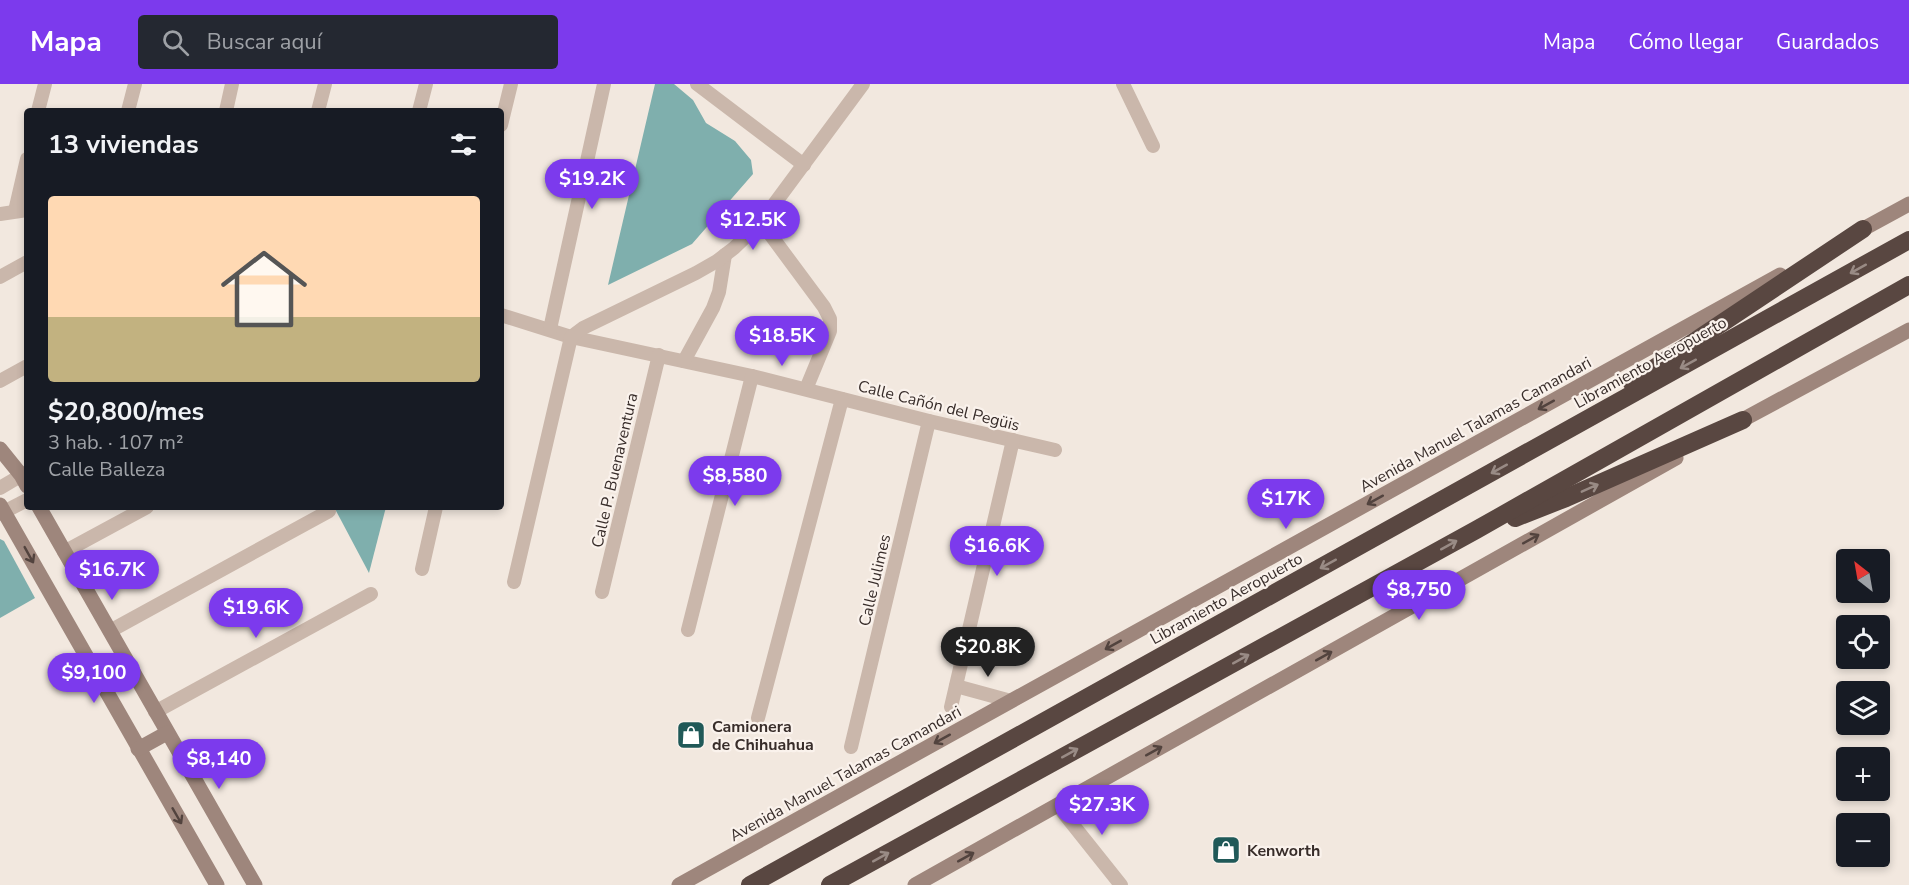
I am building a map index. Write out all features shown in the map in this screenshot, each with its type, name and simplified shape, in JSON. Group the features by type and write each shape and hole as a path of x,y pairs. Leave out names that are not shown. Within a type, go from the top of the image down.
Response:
{"highway":[{"path":"1566,432 1639,378 1863,229"},
{"name":"Libramiento Aeropuerto","path":"750,885 1909,240"},
{"path":"830,885 1476,530 1909,285"},
{"path":"1476,530 1566,498 1743,420"}],"main road":[{"name":"Avenida Manuel Talamas Camandari","path":"680,885 1909,204"},
{"path":"915,885 1743,420 1909,330"},
{"path":"0,449 24,477"},
{"path":"2,510 217,885"},
{"path":"41,510 253,884"},
{"path":"138,749 167,733"}],"street":[{"path":"39,108 45,84"},
{"path":"129,108 135,84"},
{"path":"227,108 232,84"},
{"path":"319,108 325,84"},
{"path":"420,108 426,84"},
{"path":"504,113 511,84"},
{"path":"550,329 604,84"},
{"path":"697,84 804,165"},
{"path":"514,582 571,337 583,328 696,273 725,255 761,222 863,84"},
{"path":"1123,84 1153,147"},
{"path":"0,214 21,211 24,185"},
{"path":"761,222 824,307 830,319 830,331 806,389"},
{"path":"684,361 713,308 719,292 725,255"},
{"path":"0,277 24,264"},
{"name":"Calle Cañón del Pegüis","path":"504,316 571,337 752,376 1055,450"},
{"name":"Calle P. Buenaventura","path":"602,592 659,355"},
{"path":"0,381 24,368"},
{"path":"688,630 752,376"},
{"path":"758,718 842,399"},
{"name":"Calle Julimes","path":"851,747 929,421"},
{"path":"951,707 1013,440"},
{"path":"0,488 24,478"},
{"path":"2,510 24,501"},
{"path":"64,552 141,510"},
{"path":"422,569 435,510"},
{"path":"110,631 329,511"},
{"path":"155,712 371,594"},
{"path":"956,686 1011,701"},
{"path":"1058,806 1121,885"}],"water":[{"path":"655,84 674,84 693,100 706,123 735,141 751,160 753,174 692,244 608,285"},
{"path":"336,510 385,510 369,573"},
{"path":"0,539 4,541 35,598 0,618"}],"place":[{"name":"Camionera de Chihuahua","path":"691,735"},
{"name":"Kenworth","path":"1226,850"}]}
